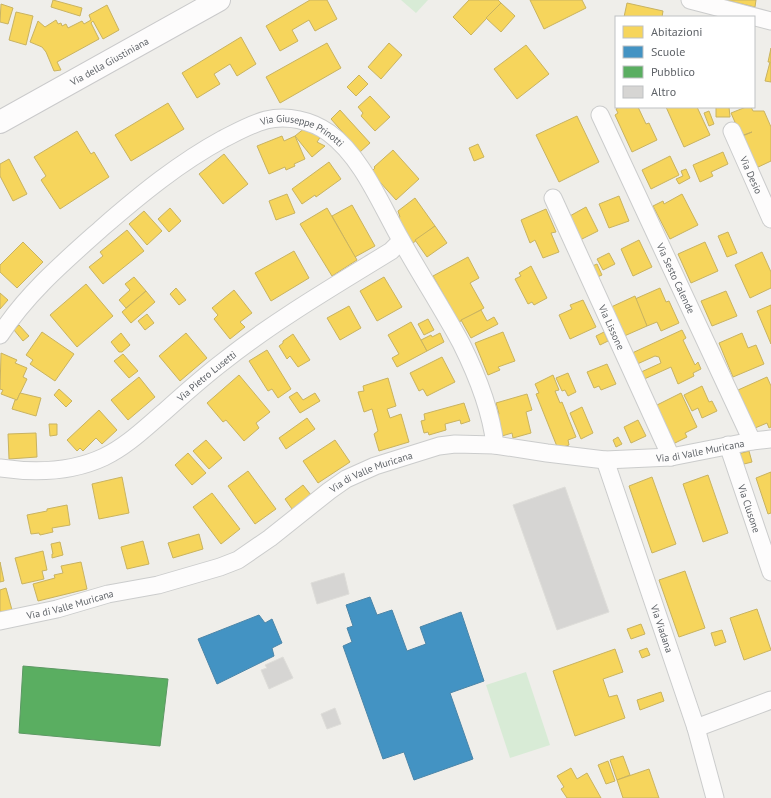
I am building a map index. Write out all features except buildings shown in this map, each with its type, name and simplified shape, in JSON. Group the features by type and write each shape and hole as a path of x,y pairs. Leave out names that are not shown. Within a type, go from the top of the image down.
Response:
{"street":[{"name":"Via della Giustiniana","path":"0,122 219,0"},
{"path":"690,0 752,16"},
{"path":"755,17 771,21"},
{"name":"Via Sesto Calende","path":"600,115 752,441"},
{"name":"Via Giuseppe Prinotti","path":"0,335 25,302 48,277 151,186 181,164 238,131 265,120 280,118 301,121 322,129 336,139 347,150 363,173 466,352 491,421 494,445"},
{"name":"Via Desio","path":"732,130 771,219"},
{"name":"Via Lissone","path":"553,198 671,457"},
{"name":"Via Pietro Lusetti","path":"0,468 41,470 62,469 93,461 113,453 138,435 201,379 238,350 278,322 391,251 401,241"},
{"name":"Via di Valle Muricana","path":"0,621 57,609 108,594 158,585 220,567 244,557 328,491 354,475 375,466 446,445 494,445 547,454 605,460 671,457 728,445 771,439"},
{"name":"Via Clusone","path":"728,445 771,572"},
{"name":"Via Viadana","path":"605,460 696,728 715,798"},
{"path":"696,728 771,700"}],"green space":[{"path":"401,0 428,0 416,13"},
{"path":"526,672 550,745 510,758 486,685"}]}
